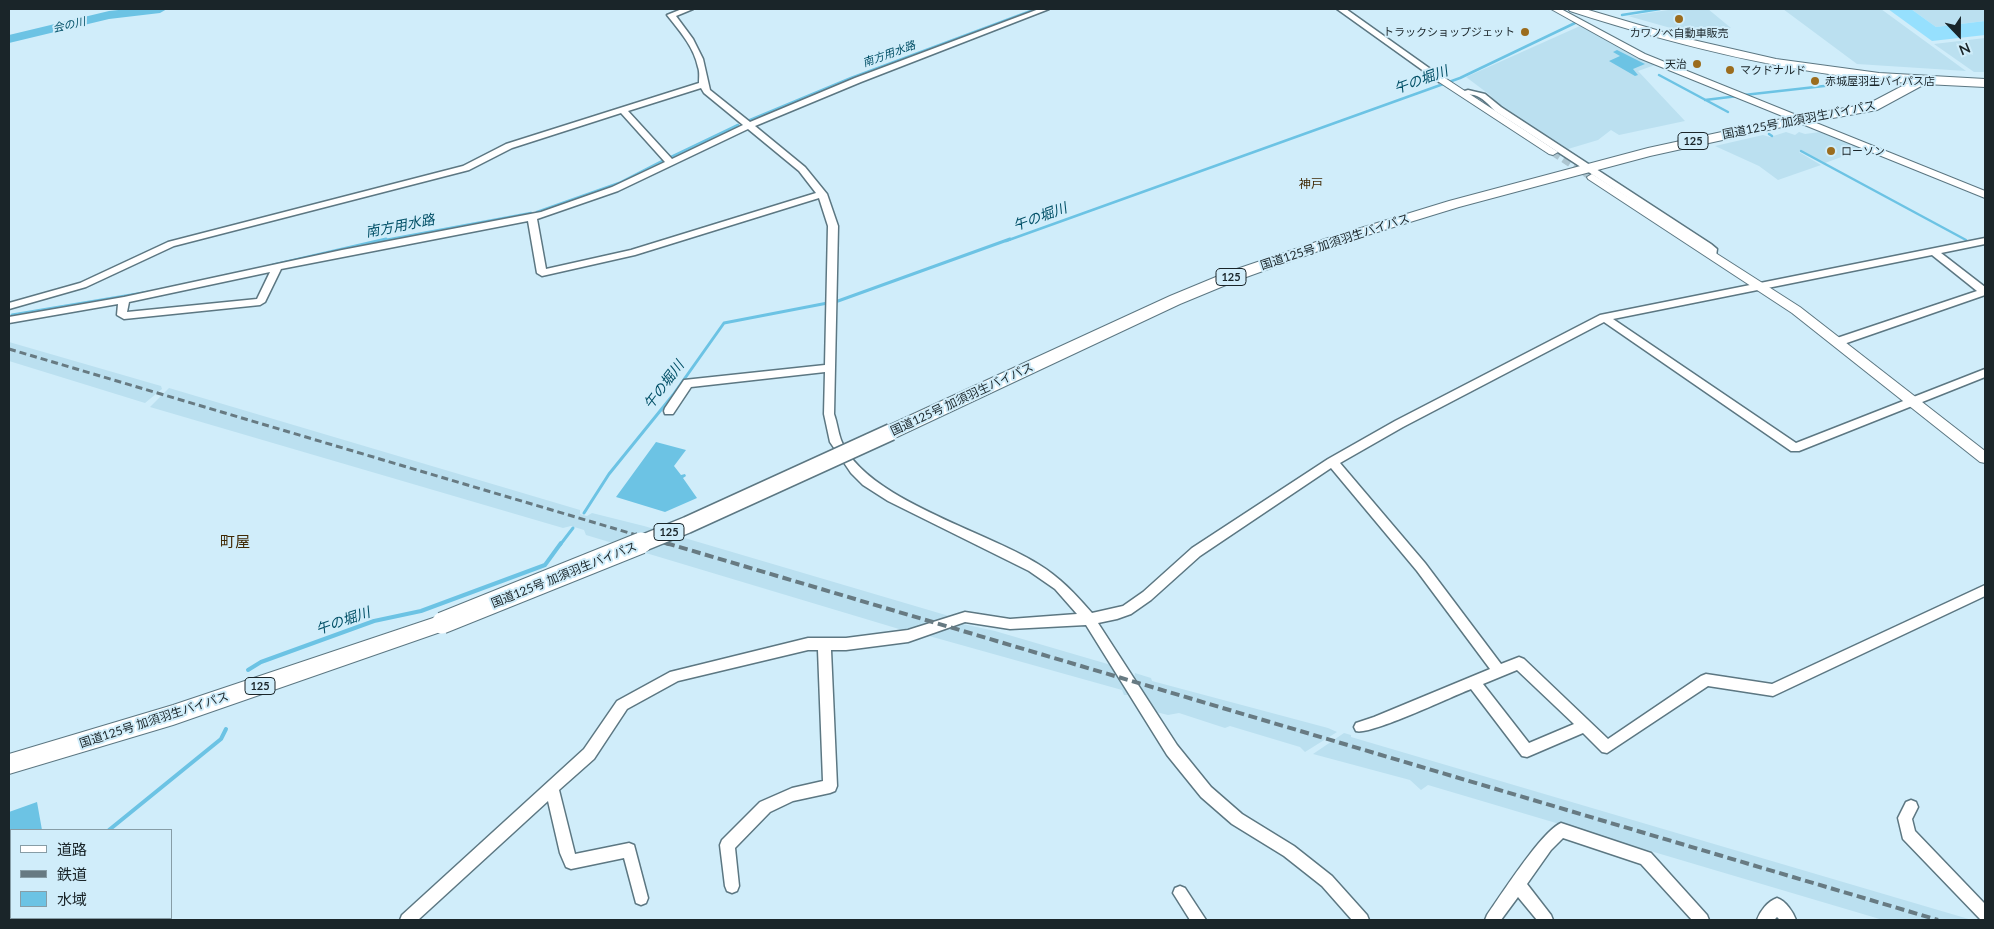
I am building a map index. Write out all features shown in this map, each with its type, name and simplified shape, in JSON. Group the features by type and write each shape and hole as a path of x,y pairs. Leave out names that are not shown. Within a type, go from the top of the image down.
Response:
{"highway":[{"path":"1574,9 1642,32 1777,64 1873,78 1985,78"},
{"path":"1591,9 1645,27 1734,49 1837,67 1922,78 1985,83"},
{"path":"1873,78 1889,86 1893,97"},
{"name":"国道125号 加須羽生バイパス","path":"9,764 182,712 442,623 687,525 1175,300 1233,276 1389,223 1590,172 1666,148 1872,106 1893,97 1922,78"}],"street":[{"path":"690,9 671,15 694,49 701,64 702,85 712,97 802,170 822,194 833,226 828,405 836,442 854,470 867,482 892,498 1033,567 1059,585 1090,619 1172,750 1206,792 1236,819 1289,851 1327,881 1362,920"},
{"path":"9,320 124,300 342,252 532,218 616,189 747,126 858,80 1045,9"},
{"path":"1341,9 1442,80 1553,152"},
{"path":"1555,9 1642,56 1985,195"},
{"path":"9,306 82,285 171,244 466,168 509,146 702,85"},
{"path":"1462,93 1482,94 1498,109 1713,254 1838,342 1985,458"},
{"path":"622,110 670,163"},
{"path":"532,218 542,273 632,253 822,194"},
{"path":"407,920 589,754 622,705 675,676 808,644 846,644 908,636 965,617 1010,624 1104,618 1127,610 1147,596 1196,552 1332,462 1399,424 1604,317 1985,241"},
{"path":"1838,342 1985,292 1933,251"},
{"path":"124,300 122,315 124,316 260,302 278,267"},
{"path":"1604,317 1795,448 1985,373"},
{"path":"669,411 688,383 830,368"},
{"path":"1332,462 1421,567 1499,671"},
{"path":"1361,727 1376,723 1519,663 1607,747 1706,680 1773,690 1985,590"},
{"path":"732,886 727,846 765,807 792,795 830,786 824,644"},
{"path":"1474,682 1527,751 1585,726"},
{"path":"552,788 567,853 571,862 628,850 640,898"},
{"path":"1912,807 1905,818 1908,834 1985,914"},
{"path":"1492,920 1546,845 1561,830 1646,858 1702,920"},
{"path":"1518,884 1546,920"},
{"path":"1180,893 1199,920"},
{"path":"1764,920 1777,906 1789,920"}],"shaded area":[{"name":"カワノベ自動車販売","path":"1675,9 1708,9 1731,28 1692,34 1628,16"},
{"path":"1783,9 1881,9 1966,71 1857,64"},
{"path":"1888,9 1911,9 1936,27 1985,21 1985,35 1932,41"},
{"path":"1911,9 1985,9 1985,21 1936,27"},
{"path":"1580,26 1655,65 1638,71 1685,121 1619,135 1611,130 1598,140 1568,149 1497,104 1490,95 1466,77"},
{"path":"1985,38 1985,72 1974,72 1934,44"},
{"path":"1786,132 1795,135 1799,132 1805,134 1820,132 1863,149 1825,163 1801,150 1799,152 1821,165 1778,180 1759,166 1715,146 1763,135 1770,137"},
{"path":"9,342 161,386 162,389 145,403 9,361"},
{"path":"169,388 580,510 580,514 587,516 592,513 644,526 949,616 947,621 909,632 586,535 584,530 571,526 563,528 150,407"},
{"path":"958,623 995,631 1111,665 1128,695 1124,695 1122,690 929,636 929,634"},
{"path":"1135,673 1151,678 1152,681 1337,732 1305,752 1300,747 1230,726 1225,728 1179,713 1168,715 1156,712 1134,678"},
{"path":"1344,733 1351,735 1351,737 1972,920 1883,920 1428,785 1421,790 1410,780 1313,754"}],"water":[{"path":"1617,50 1645,64 1633,69 1638,75 1635,76 1609,61 1620,56 1613,52"},
{"path":"656,442 686,450 674,466 681,475 685,474 686,476 683,478 697,498 665,512 616,497"},
{"path":"37,802 42,829 10,829 9,871 9,812"}],"waterway":[{"name":"会の川","path":"9,39 109,15 160,9"},
{"name":"南方用水路","path":"750,120 851,78 1036,9"},
{"name":"午の堀川","path":"1622,15 1660,9"},
{"name":"午の堀川","path":"1006,241 1460,78 1575,23"},
{"path":"1659,75 1706,100"},
{"path":"1744,95 1833,85"},
{"path":"1706,100 1738,96"},
{"path":"1706,100 1728,112"},
{"name":"南方用水路","path":"669,158 738,125"},
{"path":"1801,151 1966,240"},
{"name":"南方用水路","path":"537,212 619,183 662,161"},
{"name":"南方用水路","path":"380,241 531,213"},
{"name":"南方用水路","path":"273,265 386,239"},
{"name":"午の堀川","path":"584,513 609,474 673,395 724,323 838,301 1010,239"},
{"name":"南方用水路","path":"12,315 149,292"},
{"name":"午の堀川","path":"560,545 573,528"},
{"name":"午の堀川","path":"248,670 261,662 374,621 421,611 545,565 561,543"},
{"name":"午の堀川","path":"110,829 221,739 226,729"}],"tunnel":[{"path":"1553,152 1592,177"}],"railway":[{"path":"9,349 670,545"},
{"path":"666,543 1938,920"}],"place":[{"name":"カワノベ自動車販売","path":"1679,19"},
{"name":"トラックショップジェット","path":"1525,32"},
{"name":"天治","path":"1697,64"},
{"name":"マクドナルド","path":"1730,70"},
{"name":"赤城屋羽生バイパス店","path":"1815,81"},
{"name":"ローソン","path":"1831,151"}],"district":[{"name":"神戸","path":"1311,184"},
{"name":"町屋","path":"235,542"}]}
